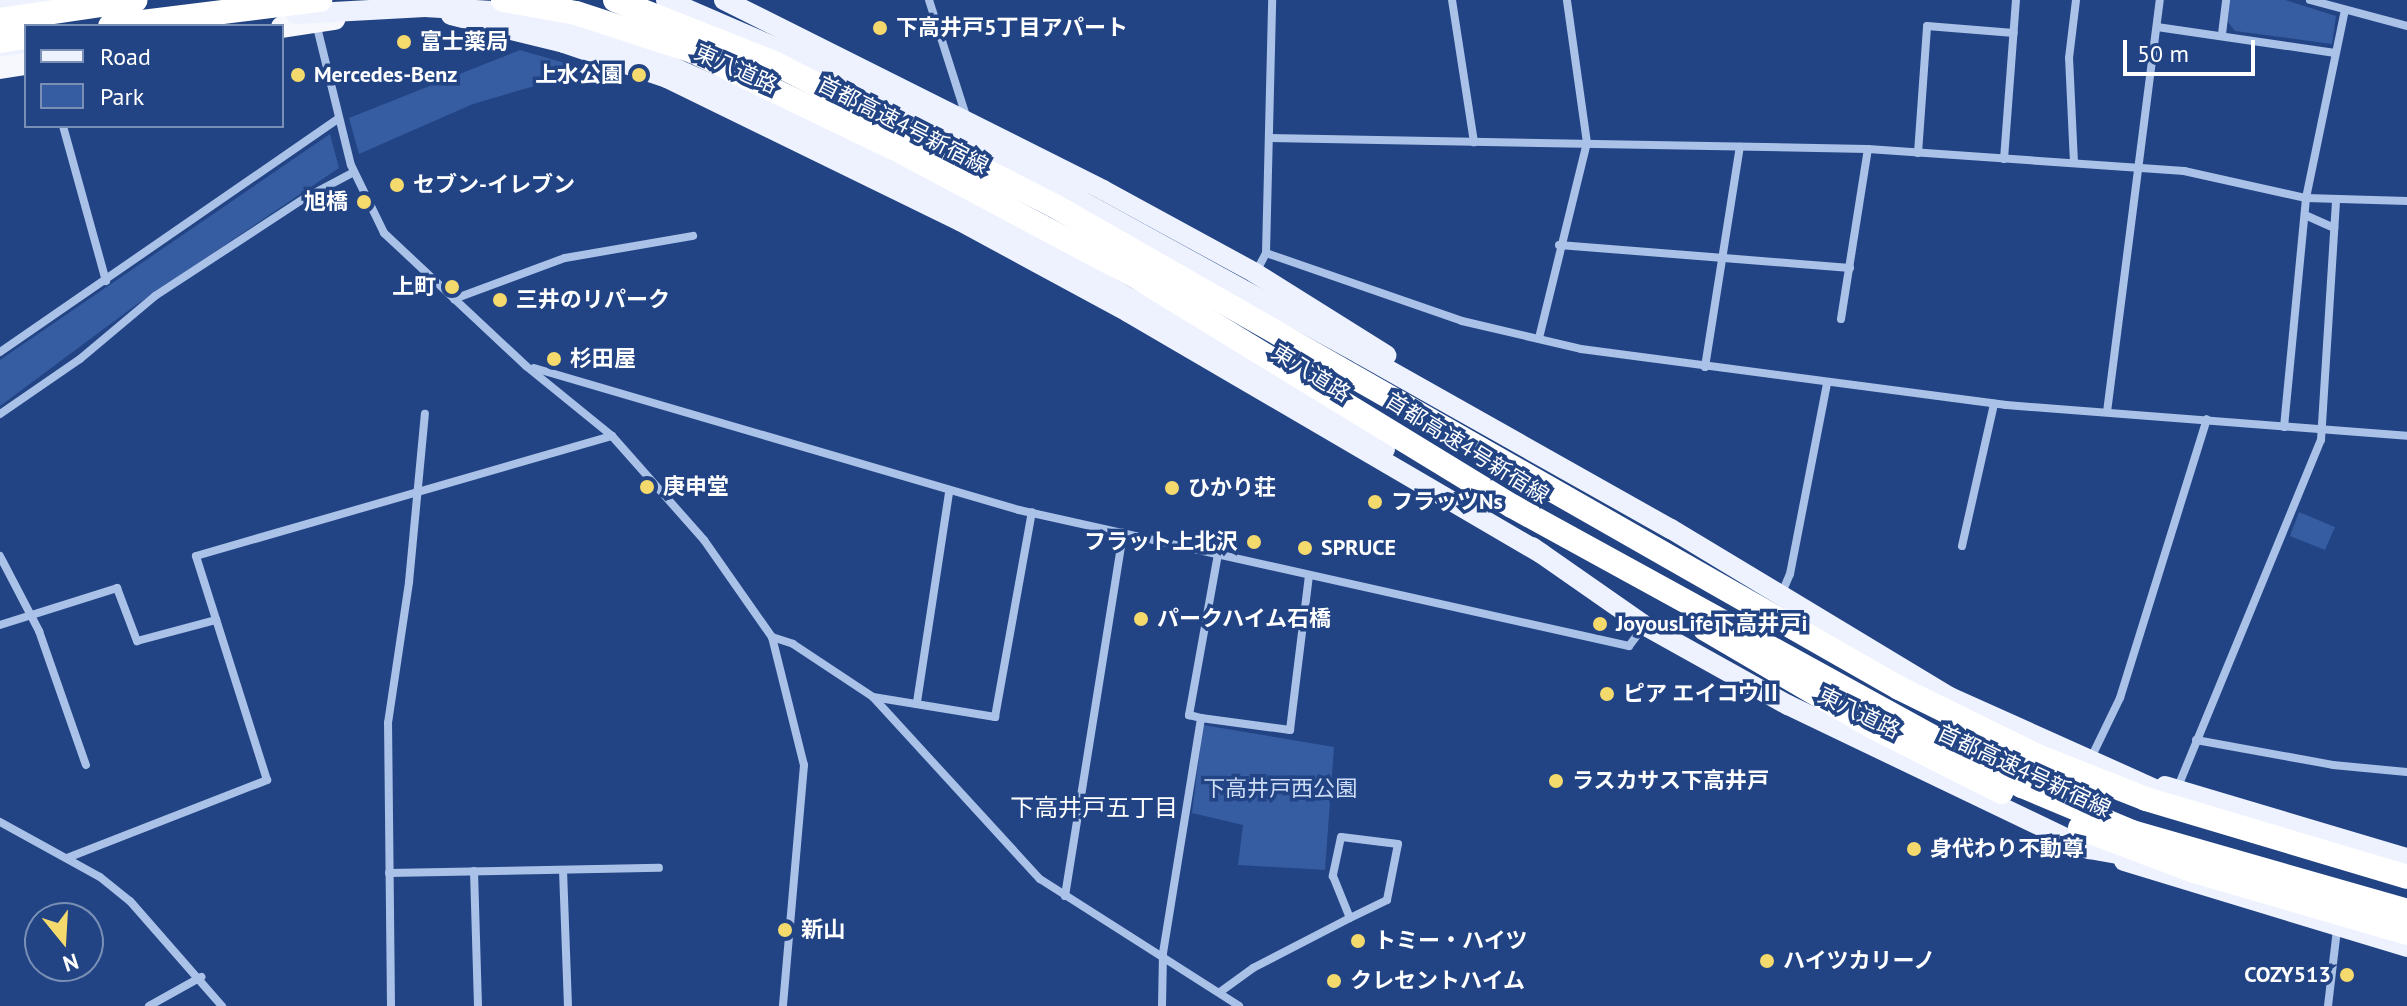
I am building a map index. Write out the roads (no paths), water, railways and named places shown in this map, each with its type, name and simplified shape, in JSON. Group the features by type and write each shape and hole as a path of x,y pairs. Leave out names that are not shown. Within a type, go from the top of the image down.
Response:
{"highway":[{"path":"0,20 136,0"},
{"path":"132,24 316,7 443,14 502,0"},
{"name":"首都高速4号新宿線","path":"502,0 576,13 692,51 894,148 1140,279 1787,678 1964,775 2080,828 2194,871 2407,933"},
{"name":"首都高速4号新宿線","path":"615,0 774,63 1053,205 1899,688 2037,756 2146,799 2407,878"},
{"path":"284,26 316,7"},
{"path":"0,41 24,37"},
{"path":"0,68 24,64"},
{"path":"1531,479 1791,644 2025,780 2160,825 2407,898"},
{"path":"1512,506 2025,780 2132,832 2407,912"}],"main road":[{"path":"0,6 59,0"},
{"name":"東八道路","path":"666,0 830,71 1049,183 1671,529 1950,697 2249,830 2407,878"},
{"path":"724,0 967,120 1255,273 1671,529"},
{"name":"東八道路","path":"216,24 359,8 425,7 492,11 589,35 646,55 820,133 1150,306 1312,400 1644,625 1788,705 2089,849 2258,878 2407,912"},
{"path":"443,14 564,43 667,78 960,221 1128,312 1542,554"},
{"path":"0,56 24,52"},
{"path":"960,221 1002,141"},
{"path":"2089,761 2407,858"},
{"path":"2089,849 2337,929 2407,947"}],"street":[{"path":"929,0 967,120"},
{"path":"1255,273 1266,253 1272,0"},
{"path":"1452,0 1474,142"},
{"path":"1539,338 1559,245 1587,143 1567,0"},
{"path":"2004,159 2016,0"},
{"path":"2074,163 2069,58 2076,0"},
{"path":"2107,412 2160,0"},
{"path":"2222,34 2226,0"},
{"path":"2310,0 2407,26"},
{"path":"316,7 338,119 354,172 384,233 526,366 612,436 704,540 772,637 804,765 783,1006"},
{"path":"2284,427 2306,198 2345,10"},
{"path":"1918,153 1927,26 2014,33"},
{"path":"2157,27 2222,34 2335,53"},
{"path":"0,352 338,119"},
{"path":"64,128 106,281"},
{"path":"1270,138 1868,149 2184,171 2306,198 2407,201"},
{"path":"1705,367 1740,147"},
{"path":"1841,319 1868,149"},
{"path":"0,414 80,359 155,296 305,198 354,172"},
{"path":"2177,789 2316,454 2321,429 2336,200"},
{"path":"2305,215 2334,228"},
{"path":"454,299 549,262 693,236"},
{"path":"1559,245 1850,268"},
{"path":"1266,253 1462,321 1705,367 1994,404 2407,436"},
{"path":"526,366 949,493 1629,646 1644,625"},
{"path":"1781,596 1790,574 1827,384"},
{"path":"1962,546 1994,404"},
{"path":"391,1006 388,723 425,414"},
{"path":"2089,761 2120,698 2207,419"},
{"path":"67,858 267,780 196,556 418,488 612,436"},
{"path":"917,702 949,493"},
{"path":"873,697 995,717 1032,512"},
{"path":"1065,896 1123,533"},
{"path":"1218,554 1189,715 1201,718 1290,730 1309,575"},
{"path":"0,556 31,615 86,765"},
{"path":"0,625 117,588 137,641 216,620"},
{"path":"772,637 793,644 873,697 1024,865 1065,896 1163,953 1239,1006"},
{"path":"1162,1006 1163,953 1201,718"},
{"path":"2196,740 2333,765 2407,772"},
{"path":"0,822 67,858 130,901 201,977 222,1006"},
{"path":"1220,992 1253,968 1387,900 1398,844 1341,837 1333,876 1350,918"},
{"path":"389,873 659,868"},
{"path":"563,870 568,1006"},
{"path":"474,871 478,1006"},
{"path":"2328,1006 2337,929"},
{"path":"149,1006 201,977"}],"place":[{"name":"下高井戸5丁目アパート","path":"880,28"},
{"name":"富士薬局","path":"404,42"},
{"name":"Mercedes-Benz","path":"298,75"},
{"name":"上水公園","path":"639,75"},
{"name":"セブン-イレブン","path":"397,185"},
{"name":"旭橋","path":"364,202"},
{"name":"上町","path":"452,287"},
{"name":"三井のリパーク","path":"500,300"},
{"name":"杉田屋","path":"554,359"},
{"name":"庚申堂","path":"647,487"},
{"name":"ひかり荘","path":"1172,488"},
{"name":"フラッツNs","path":"1375,502"},
{"name":"フラット上北沢","path":"1254,542"},
{"name":"SPRUCE","path":"1305,548"},
{"name":"パークハイム石橋","path":"1141,619"},
{"name":"JoyousLife下高井戸i","path":"1600,624"},
{"name":"ピア エイコウⅡ","path":"1607,694"},
{"name":"ラスカサス下高井戸","path":"1556,781"},
{"name":"身代わり不動尊","path":"1914,849"},
{"name":"新山","path":"785,930"},
{"name":"トミー・ハイツ","path":"1358,941"},
{"name":"ハイツカリーノ","path":"1767,961"},
{"name":"COZY513","path":"2347,975"},
{"name":"クレセントハイム","path":"1334,981"}],"district":[{"name":"下高井戸五丁目","path":"1094,808"}],"park label":[{"name":"下高井戸西公園","path":"1280,789"}]}
